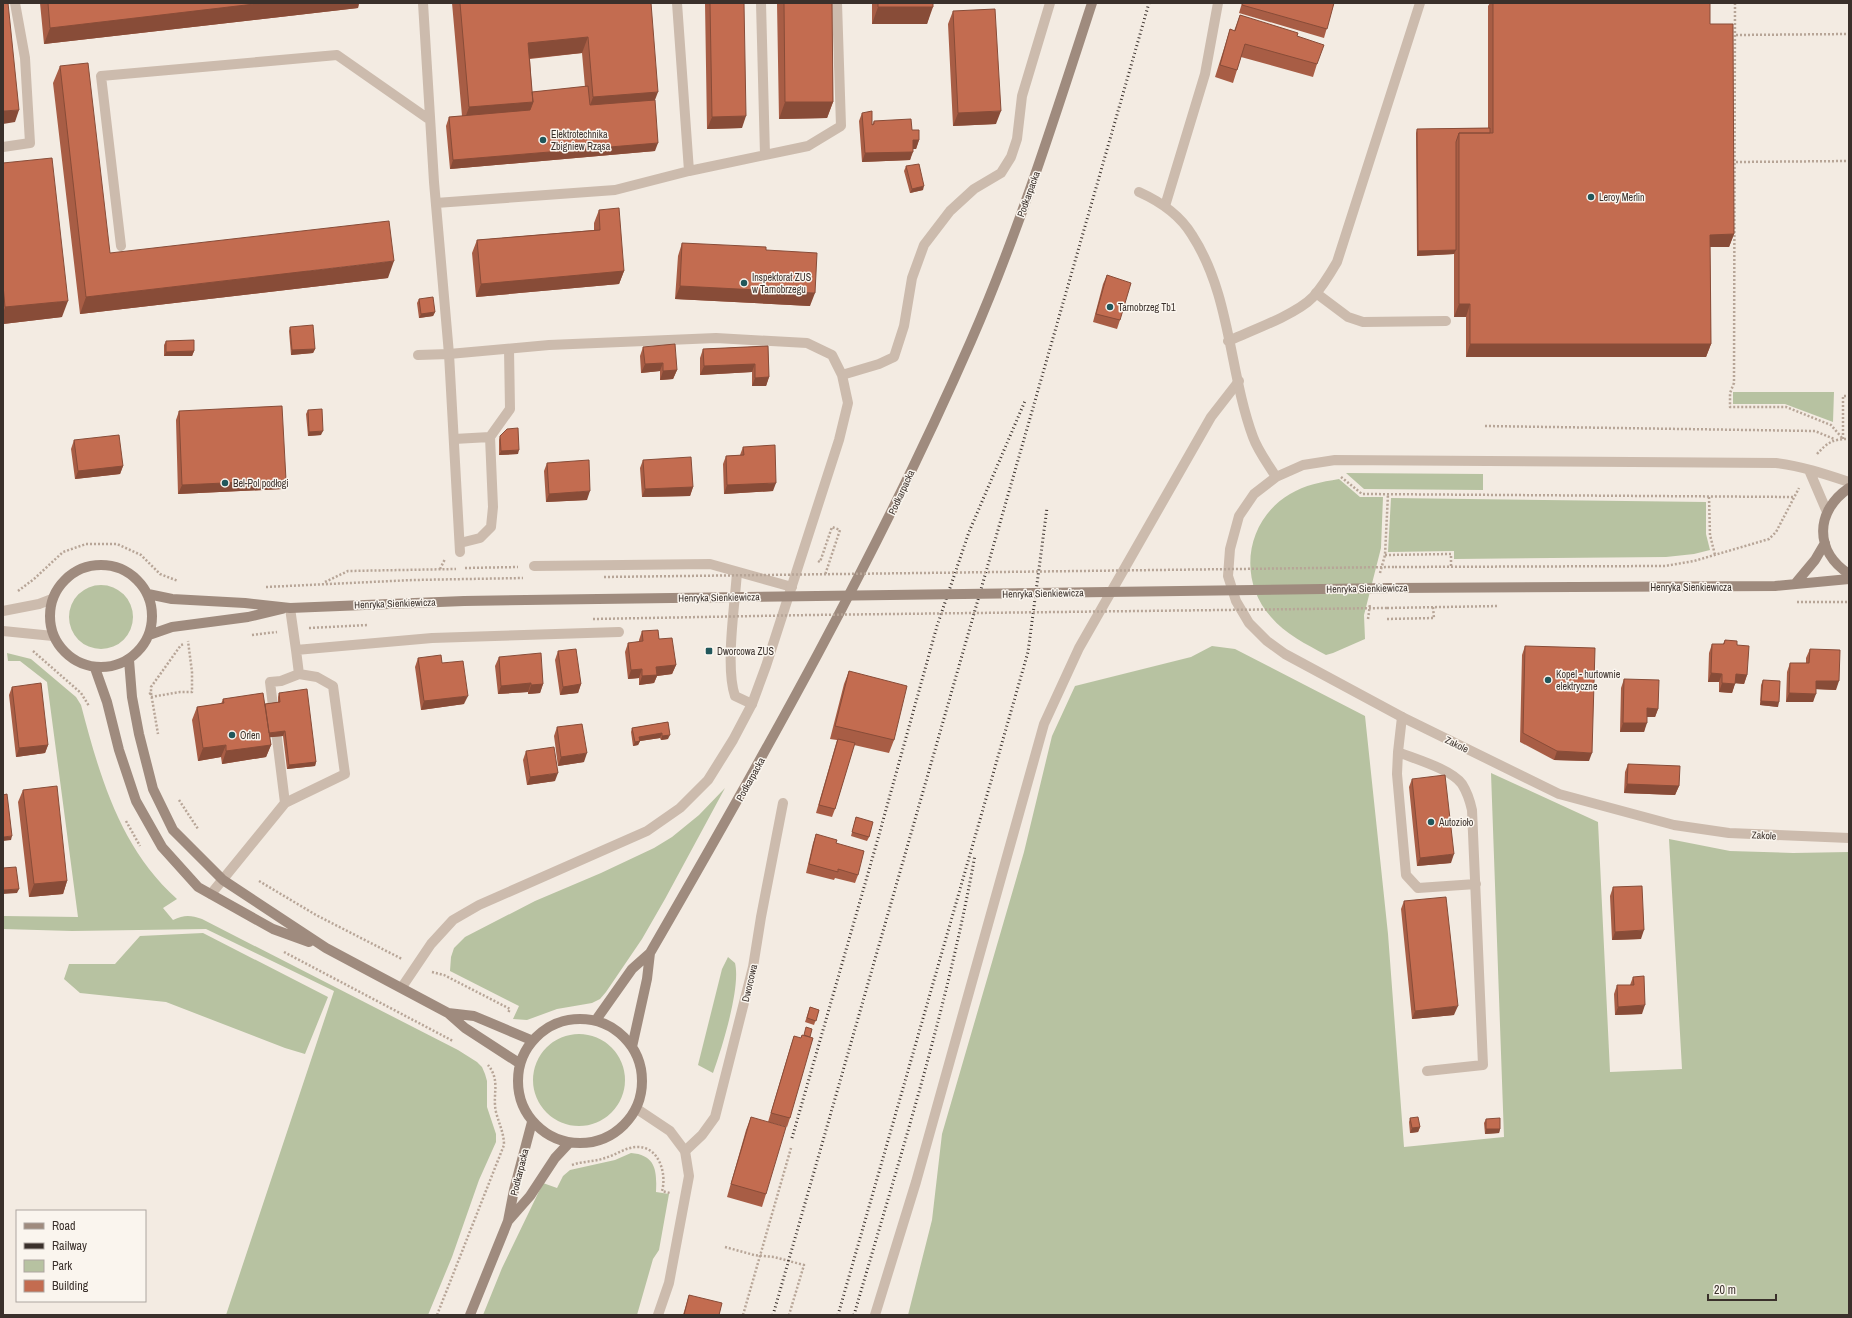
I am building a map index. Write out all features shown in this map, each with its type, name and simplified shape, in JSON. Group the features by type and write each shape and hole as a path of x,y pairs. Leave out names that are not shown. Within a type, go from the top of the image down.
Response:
{"main road":[{"name":"Podkarpacka","path":"596,1020 632,969 650,953 749,783 889,517 972,340 1030,192 1092,3"},
{"path":"1849,488 1832,502 1824,522 1825,543 1834,561 1849,574"},
{"path":"1795,584 1815,560 1825,543"},
{"path":"107,565 123,569 137,579 148,594 152,607 152,621 149,635 141,649 129,660 112,667 95,668 82,664 70,658 60,648 53,636 49,611 52,599 60,584 73,572 89,566 107,565"},
{"name":"Henryka Sienkiewicza","path":"148,594 172,599 245,603 290,608 464,601 598,599 1390,588 1768,586 1849,579"},
{"name":"Henryka Sienkiewicza","path":"149,635 172,627 248,617 290,608"},
{"path":"129,660 132,697 139,734 153,790 173,830 223,880 326,948 448,1013 465,1028 519,1063"},
{"path":"95,668 107,702 119,750 136,801 162,847 198,887 273,929 326,948"},
{"name":"Podkarpacka","path":"632,1047 647,979 650,953"},
{"path":"448,1013 474,1016 530,1040"},
{"path":"572,1018 596,1020 620,1034 632,1047 639,1062 642,1078 642,1094 630,1120 613,1134 598,1141 583,1144 569,1143 552,1136 532,1122 519,1092 517,1078 519,1063 530,1040 543,1029 572,1018"},
{"name":"Podkarpacka","path":"470,1315 508,1221 514,1190 532,1122"},
{"name":"Podkarpacka","path":"508,1221 530,1196 555,1158 569,1143"}],"street":[{"path":"3,147 30,143 26,58 15,3"},
{"path":"423,3 436,203 449,354 460,548 480,538 491,527 493,507 490,437 510,409 509,349"},
{"path":"677,3 689,171"},
{"path":"761,3 764,155"},
{"path":"436,203 615,190 689,171 808,146 841,126 837,3"},
{"path":"842,375 879,364 894,356 904,326 912,278 924,245 950,212 974,189 1001,172 1011,157 1017,139 1022,96 1050,3"},
{"path":"1165,206 1205,74 1218,3"},
{"path":"1228,341 1300,307 1316,293 1337,262 1420,3"},
{"path":"121,246 101,76 337,55 430,120"},
{"path":"1139,192 1165,206 1181,221 1192,234 1202,253 1216,291 1253,439 1276,477"},
{"path":"1316,293 1348,317 1363,322 1446,321"},
{"path":"402,988 432,944 454,920 478,905 647,831 680,808 708,780 734,740 752,704 792,587 839,440 848,403 842,375 832,355 807,342 716,338 549,346 418,355"},
{"path":"875,1315 918,1174 1044,724 1079,648 1211,417 1239,381"},
{"path":"454,438 490,437"},
{"name":"Zakole","path":"1849,482 1790,464 1776,463 1335,460 1303,465 1276,477 1254,494 1239,516 1233,533 1228,576 1236,602 1249,623 1267,641 1285,654 1402,717 1559,794 1674,825 1729,833 1849,838"},
{"path":"1809,470 1827,512"},
{"path":"534,566 710,564 792,587"},
{"path":"737,572 731,667 733,689 735,696 752,704"},
{"path":"3,611 39,604 52,599"},
{"path":"290,608 299,674"},
{"path":"3,631 53,636"},
{"path":"296,650 432,638 619,632"},
{"path":"211,894 285,803 345,774 333,686 317,678 299,674 281,681 270,682 285,803"},
{"path":"1402,717 1397,774 1406,875 1418,888 1476,884"},
{"path":"1398,752 1448,773 1461,783 1468,795 1472,810 1483,1065 1427,1071"},
{"name":"Dworcowa","path":"685,1151 702,1135 715,1117 753,967 783,803"},
{"path":"636,1109 670,1132 685,1151 689,1176 687,1196 677,1236 668,1283 658,1315"}],"path":[{"path":"1736,3 1734,384 1730,392 1730,407 1786,407 1831,425 1843,439"},
{"path":"1736,35 1849,34"},
{"path":"1736,162 1849,161"},
{"path":"1843,439 1843,396 1849,396"},
{"path":"1485,426 1814,431 1834,439 1849,439"},
{"path":"1816,456 1823,447 1834,439"},
{"path":"1335,460 1339,475 1362,494 1794,497"},
{"path":"596,577 1395,567 1665,566 1694,561 1769,539 1776,532 1801,485"},
{"path":"1379,576 1385,555 1388,494"},
{"path":"1709,497 1710,535 1715,555"},
{"path":"820,562 832,527 840,530 825,575"},
{"path":"12,594 34,578 63,552 86,544 117,544 141,555 160,574 179,582"},
{"path":"1385,555 1451,554 1451,567"},
{"path":"323,583 348,571 534,566"},
{"path":"264,587 323,583 529,578"},
{"path":"1368,619 1368,611 1373,597"},
{"path":"1387,619 1434,618 1433,607"},
{"path":"593,619 1387,608"},
{"path":"309,628 369,625"},
{"path":"152,697 180,692 192,692 192,672 188,641 181,645 176,651 151,687 151,693 159,740"},
{"path":"26,649 33,651 81,693 89,706 95,705"},
{"path":"144,694 151,693"},
{"path":"177,796 189,817 202,835"},
{"path":"234,865 316,914 416,967 444,975 510,1009"},
{"path":"392,1009 454,1042"},
{"path":"437,1315 504,1145 504,1134 496,1112 496,1081 492,1070 486,1061"},
{"path":"566,1168 578,1163 604,1159 628,1149 637,1147 646,1148 660,1162 664,1184 662,1191 687,1196"},
{"path":"743,1315 791,1148"},
{"path":"725,1247 804,1265 789,1315"}],"green space":[{"path":"1733,392 1834,392 1833,422 1785,404 1733,404"},
{"path":"1346,473 1483,474 1483,490 1364,489"},
{"path":"1339,479 1360,497 1383,497 1381,548 1364,615 1365,639 1326,655 1289,634 1271,617 1260,602 1253,585 1250,568 1251,551 1256,534 1264,519 1275,505 1301,488"},
{"path":"1391,498 1706,502 1706,534 1710,550 1694,554 1666,557 1454,559 1454,551 1388,552"},
{"path":"95,585 107,585 124,594 131,605 133,617 131,629 124,640 107,649 95,649 83,644 74,635 69,623 69,611 74,599 83,590"},
{"path":"1212,646 1235,649 1365,716 1388,934 1404,1147 1504,1137 1491,773 1598,822 1610,1072 1682,1069 1669,839 1730,851 1793,853 1849,852 1849,1315 908,1315 932,1220 942,1134 1024,852 1052,736 1075,686 1191,657"},
{"path":"7,653 31,659 76,697 81,705 96,759 115,810 141,857 157,879 177,899 163,908 173,920 187,916 202,919 458,1050 482,1067 487,1081 487,1107 496,1134 496,1142 479,1180 452,1257 428,1315 226,1315 334,991 206,929 72,931 3,929 3,916 78,917 47,682 20,661 8,661"},
{"path":"725,788 642,939 600,999 592,1003 557,1009 527,1020 513,1019 519,1006 450,971 451,957 454,948 465,937 535,901 601,873 654,848 672,837 699,815"},
{"path":"203,933 328,997 305,1054 285,1048 166,1002 80,993 64,979 69,964 115,964 140,936"},
{"path":"728,957 735,963 735,987 730,1018 713,1073 698,1065 722,969"},
{"path":"579,1034 596,1038 611,1048 621,1063 625,1080 621,1097 611,1112 596,1122 579,1126 562,1122 547,1112 537,1097 533,1080 537,1063 547,1048 562,1038"},
{"path":"631,1153 639,1154 646,1157 650,1161 655,1171 656,1192 669,1194 659,1250 653,1259 637,1315 483,1315 502,1268 543,1183 557,1188 563,1176 570,1170 615,1160"}],"building":[{"path":"3,3 8,3 19,110 3,111"},
{"path":"48,3 263,3 50,28"},
{"path":"460,3 651,3 658,92 593,97 588,37 528,43 533,102 469,107"},
{"path":"710,3 744,3 746,116 712,117"},
{"path":"784,3 832,3 833,102 785,102"},
{"path":"878,3 933,3 933,7 878,7"},
{"path":"1243,3 1334,3 1327,29 1242,5"},
{"name":"Leroy Merlin","path":"1493,3 1710,3 1710,24 1733,24 1734,234 1710,235 1711,344 1470,344 1470,304 1459,304 1459,133 1493,133"},
{"path":"995,9 1001,111 958,113 953,11"},
{"path":"1240,15 1298,33 1297,36 1324,45 1317,64 1245,44 1237,70 1220,65 1230,29 1235,31"},
{"path":"88,63 110,253 389,221 394,261 86,297 60,66"},
{"path":"588,86 590,105 655,100 658,143 453,160 449,117 530,110 533,102 532,92"},
{"path":"872,111 872,125 874,124 874,121 911,119 912,130 919,130 919,140 913,140 913,152 865,153 862,113"},
{"path":"1490,128 1490,133 1459,133 1456,142 1456,250 1418,251 1417,129"},
{"path":"52,158 68,301 5,307 3,285 3,163"},
{"path":"919,164 924,186 912,189 906,166"},
{"path":"619,208 624,271 481,284 477,240 600,230 599,210"},
{"name":"Inspektorat ZUS w Tarnobrzegu","path":"682,243 766,247 766,250 817,253 815,293 680,286"},
{"name":"Tarnobrzeg Tb1","path":"1107,275 1131,283 1120,320 1096,314"},
{"path":"433,297 435,312 421,314 419,299"},
{"path":"313,325 315,349 292,350 290,327"},
{"path":"194,340 194,351 166,352 166,341"},
{"path":"675,344 677,370 663,371 663,363 645,364 643,347"},
{"path":"768,346 769,377 755,378 755,364 704,366 703,349"},
{"path":"282,406 286,480 182,485 179,411"},
{"path":"322,409 323,431 309,432 308,410"},
{"path":"518,428 519,450 501,451 500,436 507,429"},
{"path":"119,435 123,466 78,471 74,440"},
{"path":"775,445 776,483 727,485 726,456 744,455 743,447"},
{"path":"691,457 693,487 645,489 643,460"},
{"path":"589,460 590,491 549,494 547,463"},
{"path":"658,630 659,639 672,638 676,665 656,667 657,675 642,676 642,669 631,670 628,643 643,641 642,631"},
{"path":"1725,640 1737,641 1737,645 1749,646 1747,675 1736,674 1735,684 1722,683 1722,674 1711,673 1712,644 1724,644"},
{"path":"1525,646 1595,648 1592,753 1557,751 1523,733"},
{"path":"576,649 581,684 563,687 558,651"},
{"path":"1810,649 1840,650 1839,681 1816,681 1816,694 1789,693 1790,663 1809,663"},
{"path":"541,653 543,684 531,685 531,683 501,686 499,657"},
{"path":"441,655 442,663 463,661 468,696 424,701 418,658"},
{"path":"849,671 907,686 894,740 835,726"},
{"path":"1624,679 1659,680 1658,709 1647,708 1647,723 1623,723"},
{"path":"1763,680 1780,681 1779,702 1761,701"},
{"path":"41,683 48,745 19,748 12,687"},
{"path":"307,689 316,762 289,765 285,731 269,733 265,704 280,702 279,693"},
{"path":"263,693 271,745 226,751 226,745 203,748 197,707 224,703 223,699"},
{"path":"668,722 670,735 662,736 662,733 639,737 640,741 635,742 632,728"},
{"path":"582,724 587,753 561,757 557,727"},
{"path":"838,739 855,743 835,809 819,805"},
{"path":"554,747 558,773 530,777 526,751"},
{"path":"1628,764 1680,766 1679,786 1627,784"},
{"path":"1445,775 1454,854 1420,858 1412,779"},
{"path":"57,786 67,881 34,884 23,790"},
{"path":"7,794 12,836 3,837 3,795"},
{"path":"856,817 873,822 869,837 852,832"},
{"path":"816,834 837,840 836,843 864,851 858,875 838,869 838,872 809,864"},
{"path":"16,867 19,889 3,890 3,868"},
{"path":"1642,886 1644,930 1615,932 1613,887"},
{"path":"1446,897 1458,1006 1415,1011 1404,901"},
{"path":"1644,976 1645,1005 1618,1007 1617,985 1634,985 1633,977"},
{"path":"810,1007 819,1010 816,1021 807,1018"},
{"path":"806,1027 812,1029 810,1037 804,1035"},
{"path":"802,1035 813,1038 790,1118 771,1113 794,1036 801,1038"},
{"path":"751,1117 786,1127 766,1194 731,1184"},
{"path":"1418,1117 1420,1127 1412,1128 1410,1118"},
{"path":"1500,1118 1500,1129 1486,1129 1486,1119"},
{"path":"689,1295 722,1303 719,1315 684,1315"}],"railway":[{"path":"773,1315 1149,3"},
{"path":"792,1138 937,626 969,532 1025,401"},
{"path":"838,1315 1028,652 1047,508"},
{"path":"854,1315 936,1029 964,913 975,855"}],"place":[{"name":"Elektrotechnika Zbigniew Rząsa","path":"543,140"},
{"name":"Leroy Merlin","path":"1591,197"},
{"name":"Inspektorat ZUS w Tarnobrzegu","path":"744,283"},
{"name":"Tarnobrzeg Tb1","path":"1110,307"},
{"name":"Bel-Pol podłogi","path":"225,483"},
{"name":"Dworcowa ZUS","path":"709,651"},
{"name":"Kopel - hurtownie elektryczne","path":"1548,680"},
{"name":"Orlen","path":"232,735"},
{"name":"Autozioło","path":"1431,822"}]}
